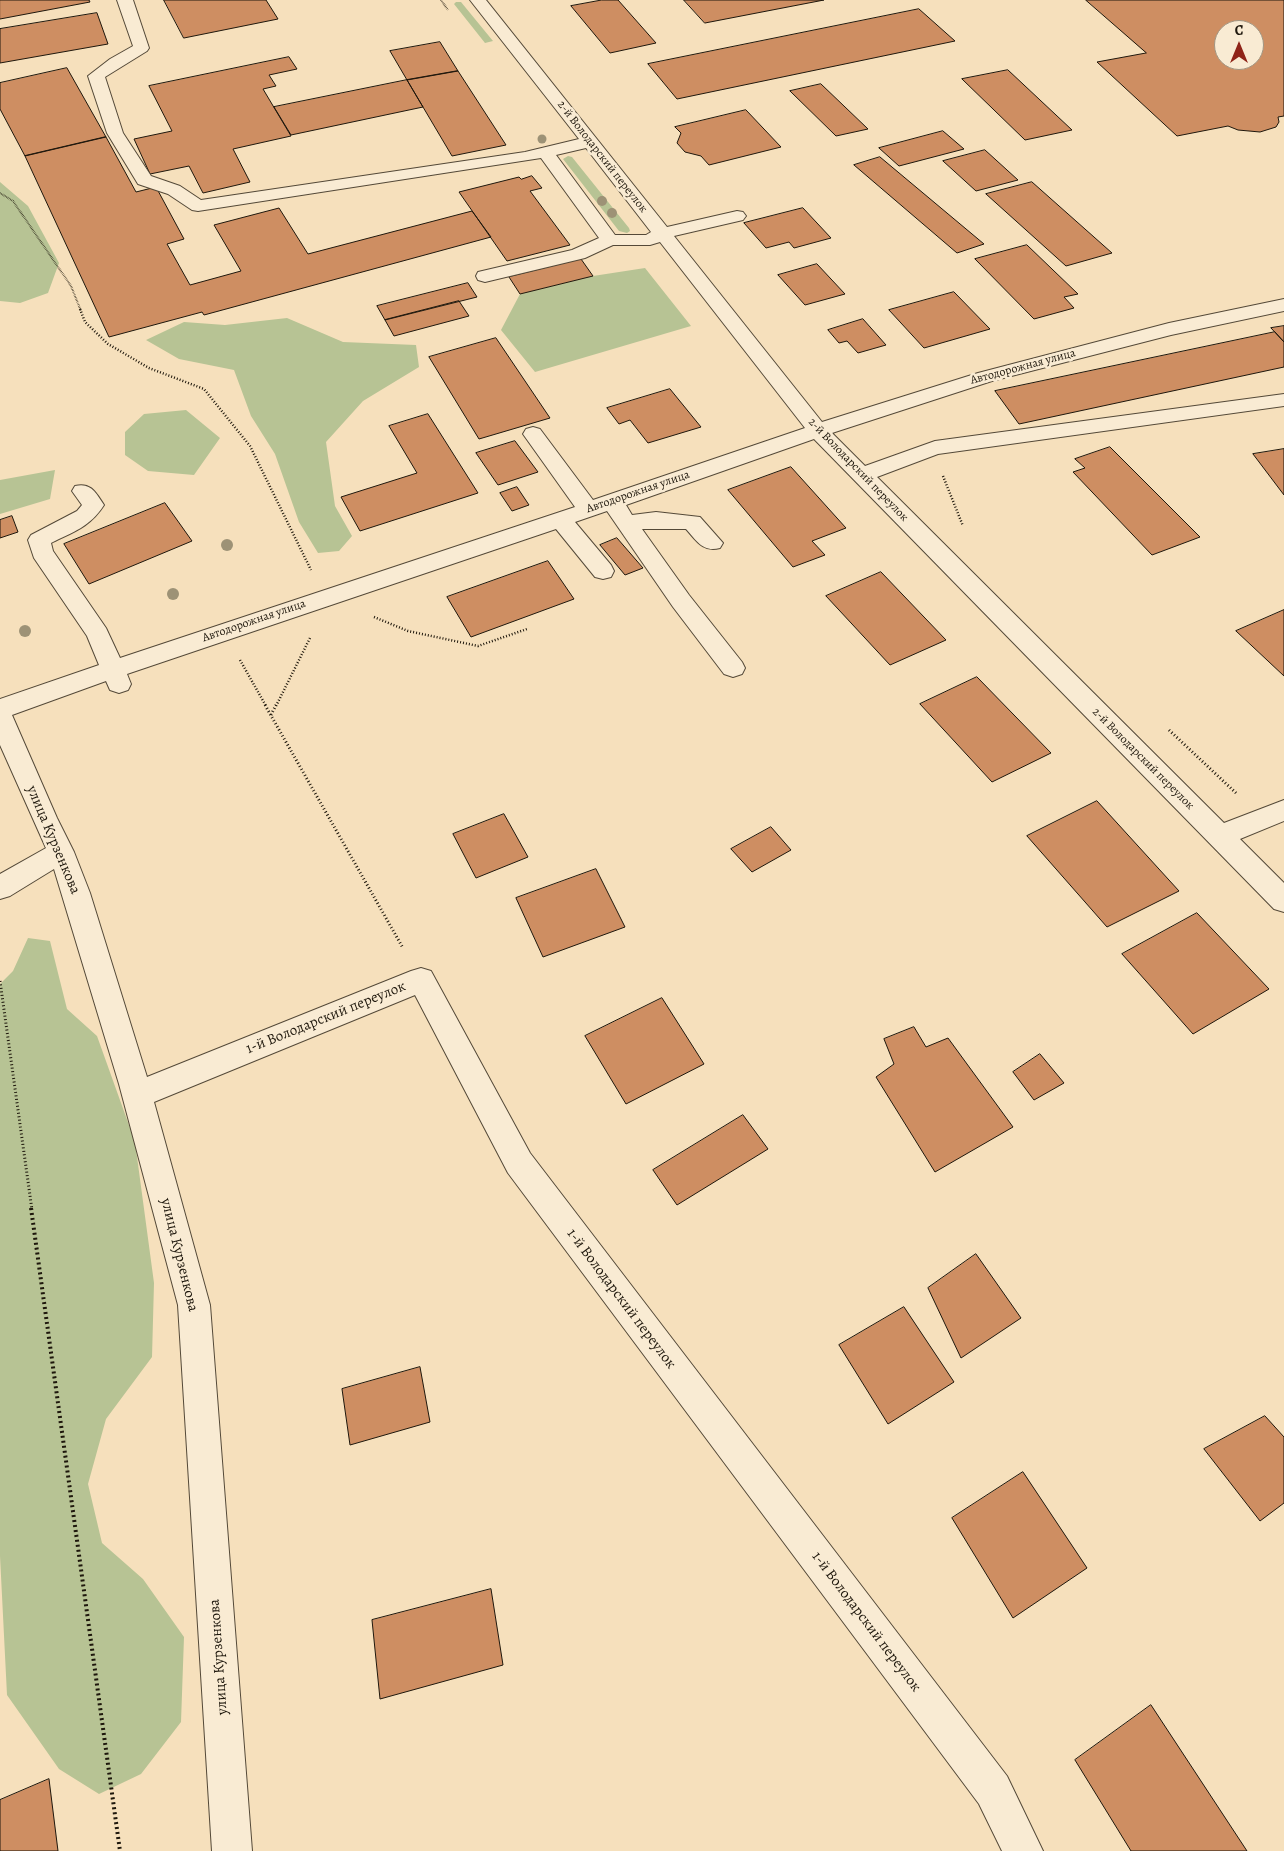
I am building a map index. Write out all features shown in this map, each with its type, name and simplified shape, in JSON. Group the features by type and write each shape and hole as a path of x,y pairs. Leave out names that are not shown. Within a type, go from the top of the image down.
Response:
{"street":[{"path":"126,0 141,48 96,76 115,133 144,180 174,190 198,206 470,166 590,142"},
{"name":"2-й Володарский переулок","path":"478,0 819,432 1284,901"},
{"path":"545,152 610,240"},
{"path":"485,276 578,254 610,240 650,240 661,234 737,216"},
{"name":"Автодорожная улица","path":"0,709 116,676 224,631 984,376 1169,329 1284,305"},
{"path":"862,475 935,448 1284,400"},
{"path":"534,434 588,509"},
{"path":"83,491 93,505 86,516 39,540 42,552 98,634 116,676"},
{"path":"612,502 733,668"},
{"path":"521,508 534,527"},
{"path":"560,519 602,571"},
{"path":"627,523 656,520 692,522 712,543"},
{"name":"улица Курзенкова","path":"0,716 44,818 61,852 79,902 137,1095 194,1305 232,1851"},
{"path":"1220,836 1274,814"},
{"path":"0,888 61,852"},
{"name":"1-й Володарский переулок","path":"137,1095 421,980 519,1163 993,1790 1023,1851"}],"path":[{"path":"0,193 14,201 71,286 85,322 108,344 149,368 204,389 250,446 324,597 408,631 478,646 527,629"},
{"path":"924,451 939,465 963,528"},
{"path":"271,715 310,638 324,597"},
{"path":"224,631 421,980"},
{"path":"1163,725 1274,814"},
{"path":"0,981 120,1851"}],"green space":[{"path":"461,2 493,41 485,43 454,4"},
{"path":"568,156 572,157 630,231 627,233 619,231 563,159"},
{"path":"0,182 28,206 59,263 48,293 20,303 0,301"},
{"path":"645,268 691,326 535,372 501,330 520,294 593,276"},
{"path":"287,318 343,342 416,345 419,367 363,401 326,442 335,506 352,536 339,551 318,553 299,522 275,454 251,416 234,370 179,359 146,340 184,322 225,325"},
{"path":"186,410 220,438 194,475 148,471 125,455 125,432 144,414"},
{"path":"55,470 50,499 0,514 0,480"},
{"path":"28,938 50,941 67,1009 97,1036 135,1142 154,1283 152,1357 106,1419 88,1484 102,1543 143,1579 184,1637 181,1722 141,1774 99,1794 59,1769 7,1695 0,1556 0,984 13,971"}],"building":[{"path":"0,0 89,0 90,2 0,19"},
{"path":"164,0 266,0 278,19 184,38"},
{"path":"602,0 618,0 656,43 610,53 571,6"},
{"path":"684,0 824,0 705,23"},
{"path":"1086,0 1284,0 1284,116 1278,117 1279,122 1276,127 1260,132 1238,130 1228,126 1177,136 1097,62 1146,53"},
{"path":"919,9 955,41 677,99 648,64"},
{"path":"97,13 108,44 0,63 0,29"},
{"path":"440,42 458,71 407,80 390,51"},
{"path":"289,57 297,69 269,75 276,86 263,89 291,136 233,149 250,182 203,193 189,166 150,174 134,139 172,131 149,86"},
{"path":"67,68 106,137 25,156 0,109 0,83"},
{"path":"1008,70 1072,130 1025,140 962,79"},
{"path":"458,71 506,145 452,156 407,80"},
{"path":"407,80 423,107 291,135 274,107"},
{"path":"821,84 868,129 836,136 790,91"},
{"path":"746,110 781,147 709,165 701,156 685,152 677,143 681,133 675,127"},
{"path":"943,131 964,149 899,166 879,148"},
{"path":"106,137 136,192 156,187 184,239 167,244 190,285 241,271 214,225 279,208 308,254 472,211 491,237 204,315 202,312 109,337 25,156"},
{"path":"985,150 1018,180 976,191 943,161"},
{"path":"880,157 984,244 957,253 854,165"},
{"path":"532,176 542,188 530,191 570,245 507,261 459,192 519,177 521,179"},
{"path":"1032,182 1112,253 1066,266 986,194"},
{"path":"803,208 831,238 794,248 789,242 766,248 744,223"},
{"path":"1027,245 1078,294 1064,297 1074,308 1034,319 975,259"},
{"path":"581,259 593,276 520,294 509,277"},
{"path":"817,264 845,294 805,305 778,275"},
{"path":"468,283 477,297 385,320 377,306"},
{"path":"954,292 990,329 924,348 889,310"},
{"path":"459,301 469,316 394,336 385,320"},
{"path":"863,319 886,345 858,353 847,341 839,343 828,330"},
{"path":"1284,326 1284,342 1271,328"},
{"path":"1275,332 1284,342 1284,367 1019,424 995,391"},
{"path":"496,338 550,418 479,439 429,357"},
{"path":"670,389 701,427 648,443 630,420 619,424 607,408"},
{"path":"428,414 478,493 360,531 341,497 417,473 389,426"},
{"path":"515,441 538,472 498,485 476,453"},
{"path":"1110,447 1200,537 1152,555 1073,472 1085,468 1075,459"},
{"path":"1284,449 1284,495 1253,454"},
{"path":"791,467 846,528 812,541 825,555 793,567 728,490"},
{"path":"517,487 529,505 512,511 500,493"},
{"path":"165,503 192,541 89,584 64,544"},
{"path":"12,516 18,532 0,538 0,520"},
{"path":"617,538 643,568 625,575 600,545"},
{"path":"548,561 574,599 471,637 447,597"},
{"path":"881,572 946,640 890,665 826,596"},
{"path":"1284,610 1284,676 1236,631"},
{"path":"977,677 1051,753 992,782 920,704"},
{"path":"1097,801 1179,891 1107,927 1027,836"},
{"path":"504,814 528,857 476,878 453,834"},
{"path":"771,827 791,850 752,872 731,849"},
{"path":"596,869 625,927 543,957 516,898"},
{"path":"1197,913 1269,989 1193,1034 1122,954"},
{"path":"662,998 704,1064 626,1104 585,1036"},
{"path":"914,1027 926,1047 948,1038 1013,1127 935,1172 876,1077 894,1064 884,1039"},
{"path":"1040,1054 1064,1083 1034,1100 1013,1072"},
{"path":"743,1115 768,1149 677,1205 653,1170"},
{"path":"976,1254 1021,1318 961,1358 928,1288"},
{"path":"904,1307 954,1382 888,1424 839,1345"},
{"path":"420,1367 430,1422 350,1445 342,1389"},
{"path":"1265,1416 1284,1437 1284,1503 1260,1521 1204,1449"},
{"path":"1023,1472 1087,1568 1013,1618 952,1518"},
{"path":"491,1589 503,1665 380,1699 372,1620"},
{"path":"1151,1705 1247,1851 1131,1851 1075,1760"},
{"path":"49,1779 58,1851 0,1851 0,1800"}]}
